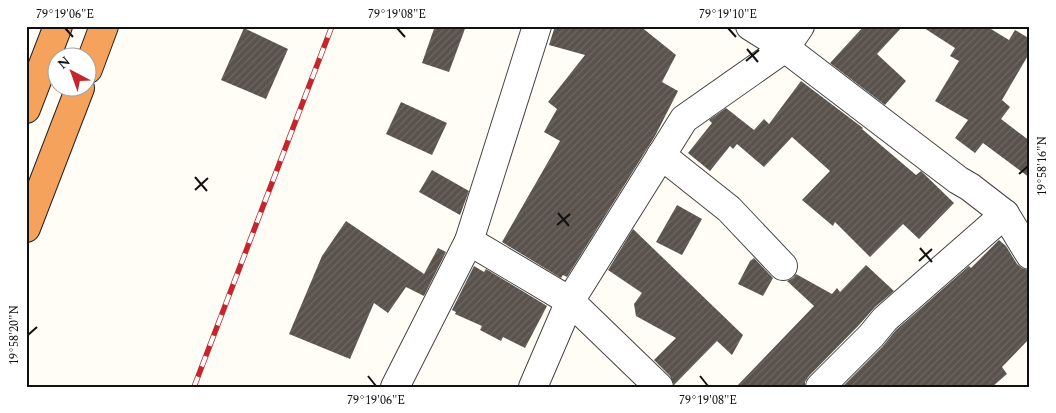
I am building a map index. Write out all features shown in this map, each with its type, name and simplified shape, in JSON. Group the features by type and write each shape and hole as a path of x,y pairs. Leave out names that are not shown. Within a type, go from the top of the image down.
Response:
{"highway":[{"path":"26,110 58,26"},
{"path":"96,48 104,26"},
{"path":"26,228 76,98"}],"street":[{"path":"395,387 468,241 537,26"},
{"path":"750,26 792,37 958,180 1005,214 1030,255"},
{"path":"533,387 570,301 684,119 792,37"},
{"path":"661,155 728,209 783,266"},
{"path":"820,387 871,336 885,319 1005,214"},
{"path":"468,241 570,301 659,387"}],"building":[{"path":"435,26 466,26 449,72 422,63"},
{"path":"555,26 640,26 676,55 662,82 678,91 655,136 567,277 563,275 561,278 502,242 560,141 544,132 557,109 548,102 585,55 549,45"},
{"path":"864,26 903,26 877,54 906,81 885,105 830,63"},
{"path":"921,26 986,26 1009,40 1015,30 1030,39 1030,52 1002,100 1010,107 1001,119 1030,141 1030,178 983,143 975,153 955,138 968,120 935,101 959,61 950,56 955,48"},
{"path":"244,28 288,49 266,99 221,80"},
{"path":"801,81 863,128 916,175 921,171 954,203 919,239 903,224 870,257 835,222 833,226 802,200 830,171 792,137 764,167 737,144 733,149 730,146 710,171 688,153 712,123 709,120 726,108 754,130 764,119 769,124"},
{"path":"401,102 447,123 432,155 386,134"},
{"path":"432,170 469,191 460,215 419,192"},
{"path":"677,205 702,219 682,255 656,242"},
{"path":"346,221 424,274 438,248 446,252 424,296 406,287 388,313 374,303 350,359 289,334 322,256"},
{"path":"633,229 743,335 732,355 717,341 674,385 670,376 654,360 676,338 636,316 634,304 642,293 608,270"},
{"path":"999,240 1006,246 1017,264 1030,271 1030,338 1002,367 1007,374 992,387 842,387 882,347 896,330 969,266 971,268"},
{"path":"754,258 773,278 763,296 738,284 750,261"},
{"path":"866,265 894,291 875,307 809,376 805,382 805,387 736,387 814,306 787,281 796,274 832,294 837,288 840,292"},
{"path":"474,266 484,272 486,269 547,306 525,348 503,337 501,341 480,330 482,326 455,314 456,312 452,310"}],"railway":[{"path":"194,387 332,26"}]}
